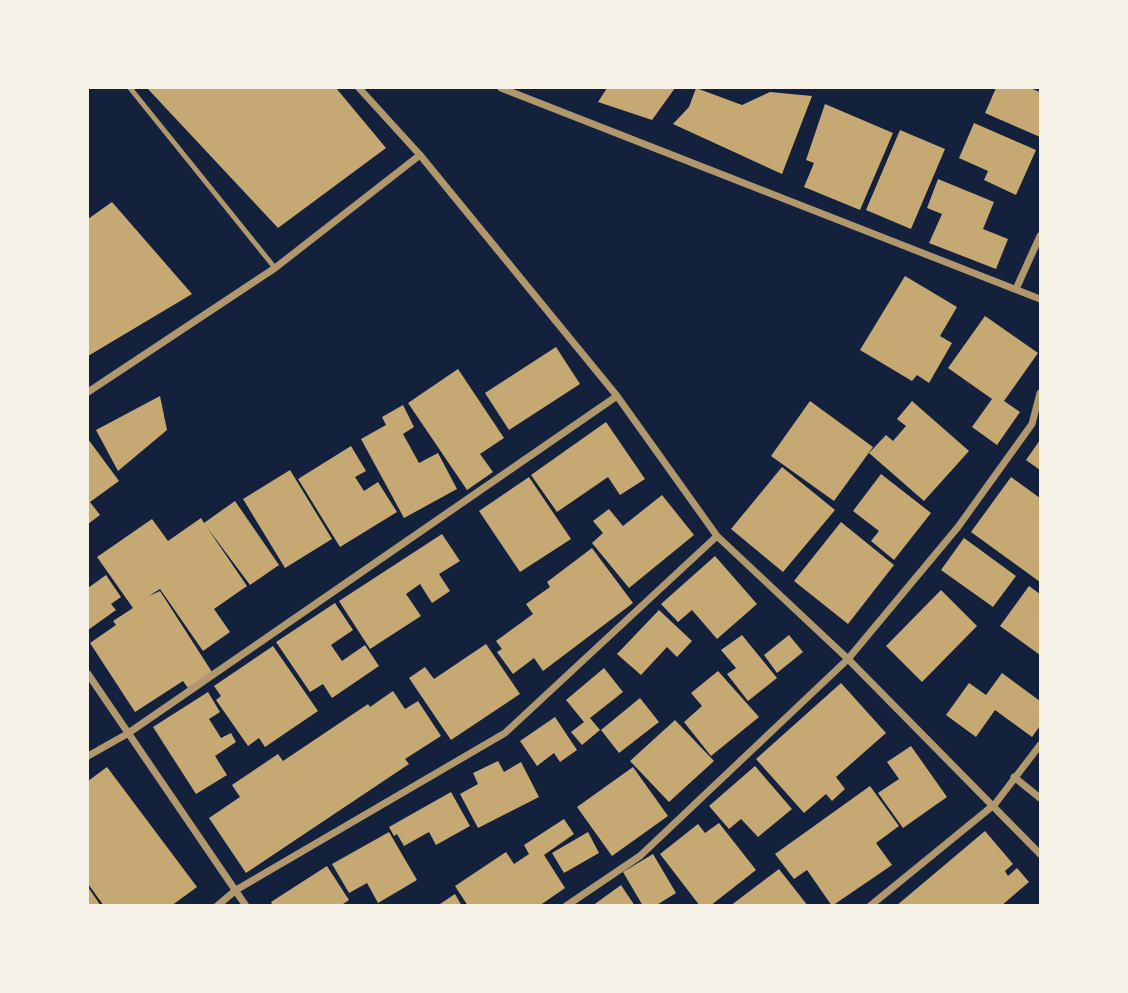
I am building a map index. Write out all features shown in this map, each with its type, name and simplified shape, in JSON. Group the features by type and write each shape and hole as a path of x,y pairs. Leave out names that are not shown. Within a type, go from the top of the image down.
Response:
{"street":[{"path":"359,88 420,155 617,396 717,536 848,659 995,804 1041,854"},
{"path":"501,88 1041,299"},
{"path":"88,392 275,268 420,155"},
{"path":"1016,289 1041,236"},
{"path":"566,905 640,856 848,659 965,517 1032,424 1041,393"},
{"path":"88,756 127,734 617,396"},
{"path":"217,905 236,890 505,733 717,536"},
{"path":"88,674 246,905"},
{"path":"870,905 995,804 1041,745"},
{"path":"1014,777 1041,799"}],"lane":[{"path":"130,88 275,268"}],"building":[{"path":"147,88 336,88 386,148 278,228"},
{"path":"607,88 675,88 652,120 598,102"},
{"path":"696,88 742,105 770,92 812,96 782,174 673,124 689,107"},
{"path":"996,88 1030,88 1040,92 1040,137 985,113"},
{"path":"825,104 893,133 860,210 804,187 814,163 806,160"},
{"path":"974,123 1036,150 1016,195 984,180 988,171 959,158"},
{"path":"900,130 945,149 911,229 866,210"},
{"path":"938,179 994,202 983,229 1008,239 996,269 929,243 942,214 927,208"},
{"path":"112,202 192,294 88,356 88,219"},
{"path":"905,276 957,307 940,336 952,343 929,383 917,375 912,381 860,350"},
{"path":"985,316 1038,353 1004,401 1020,412 997,445 972,427 992,399 948,368"},
{"path":"556,347 580,384 509,430 485,393"},
{"path":"458,369 504,438 480,454 493,472 467,490 408,403"},
{"path":"160,396 167,430 118,471 96,430"},
{"path":"810,401 873,447 834,501 771,456"},
{"path":"912,401 969,451 924,501 869,453 886,435 893,441 906,426 897,419"},
{"path":"403,405 414,427 403,434 419,463 438,453 457,489 404,518 361,439 386,425 382,417"},
{"path":"606,422 645,479 620,495 608,477 557,512 531,475"},
{"path":"88,439 119,481 90,502 100,515 88,524"},
{"path":"1040,440 1040,470 1026,460"},
{"path":"351,446 366,471 355,477 364,491 378,482 397,512 340,547 298,479"},
{"path":"782,467 835,510 783,572 731,529"},
{"path":"290,470 332,539 285,568 243,499"},
{"path":"881,474 931,513 894,560 871,541 879,531 853,511"},
{"path":"529,477 571,539 520,572 479,511"},
{"path":"1011,477 1040,498 1040,582 971,532"},
{"path":"662,495 694,535 629,588 592,543 603,533 593,521 609,509 623,526"},
{"path":"235,501 279,565 250,585 206,526 247,586 214,609 230,632 203,651 160,589 149,596 160,591 212,672 188,688 183,681 135,712 90,643 116,625 113,621 133,608 97,557 152,519 168,541 201,518 204,523"},
{"path":"841,522 894,565 848,624 794,581"},
{"path":"442,534 460,561 439,574 450,591 432,603 420,584 406,594 421,616 370,649 339,601"},
{"path":"964,538 1016,576 993,607 941,570"},
{"path":"592,548 633,603 543,671 534,658 513,674 497,652 502,649 496,641 533,614 526,604 550,587 547,582"},
{"path":"715,556 757,604 717,639 692,610 678,622 661,604"},
{"path":"106,575 121,597 111,604 116,610 88,630 88,588"},
{"path":"1029,586 1040,594 1040,655 1000,626"},
{"path":"941,590 977,626 922,682 886,646"},
{"path":"335,603 353,630 331,645 342,661 365,645 379,666 332,698 323,684 310,692 276,642"},
{"path":"659,610 692,641 677,657 667,647 641,675 617,654"},
{"path":"742,635 777,678 748,701 727,674 736,668 721,650"},
{"path":"789,635 803,652 777,673 764,655"},
{"path":"486,644 520,694 451,740 409,678 425,667 434,679"},
{"path":"273,646 318,711 265,747 259,738 248,746 216,700 221,696 214,686"},
{"path":"604,668 623,692 590,718 600,730 582,745 571,732 584,722 566,700"},
{"path":"718,671 759,717 711,756 684,722 702,706 691,693"},
{"path":"1002,673 1040,701 1040,726 1032,737 995,710 976,737 946,715 969,683 986,695"},
{"path":"841,683 886,733 836,777 845,789 832,801 826,794 804,813 756,759"},
{"path":"393,691 405,709 418,701 441,736 405,759 409,764 246,873 209,818 240,797 232,785 278,754 283,761 368,704 370,707"},
{"path":"208,692 220,712 209,719 221,738 231,733 236,742 215,756 227,775 196,794 153,727"},
{"path":"640,698 659,722 619,753 601,730"},
{"path":"555,717 577,750 560,762 554,753 537,766 520,741"},
{"path":"675,720 714,761 669,802 630,761"},
{"path":"911,746 947,797 903,828 878,793 899,779 887,762"},
{"path":"498,761 504,772 521,762 539,797 478,828 460,794 478,784 473,773"},
{"path":"755,766 792,809 758,837 741,819 729,829 709,806"},
{"path":"107,767 197,887 171,906 104,906 88,884 88,781"},
{"path":"633,767 668,816 612,856 577,807"},
{"path":"870,786 899,826 876,843 892,865 832,906 807,870 794,879 775,854"},
{"path":"451,792 470,826 436,845 429,832 404,846 397,834 394,836 389,827"},
{"path":"564,819 574,834 544,855 565,888 539,906 468,906 455,886 506,852 514,864 529,854 524,845"},
{"path":"719,823 756,870 710,906 700,906 660,854 698,824 705,833"},
{"path":"985,831 1013,864 1005,871 1008,876 1017,868 1029,882 1001,906 896,906"},
{"path":"389,832 417,880 378,903 367,883 349,893 332,864"},
{"path":"588,832 599,853 564,873 552,853"},
{"path":"653,854 676,893 655,906 643,906 623,872"},
{"path":"327,866 349,900 340,906 273,906 271,902"},
{"path":"779,869 808,906 730,906"},
{"path":"621,885 635,906 592,906"},
{"path":"88,887 101,906 88,906"},
{"path":"455,894 462,906 437,906"}]}
